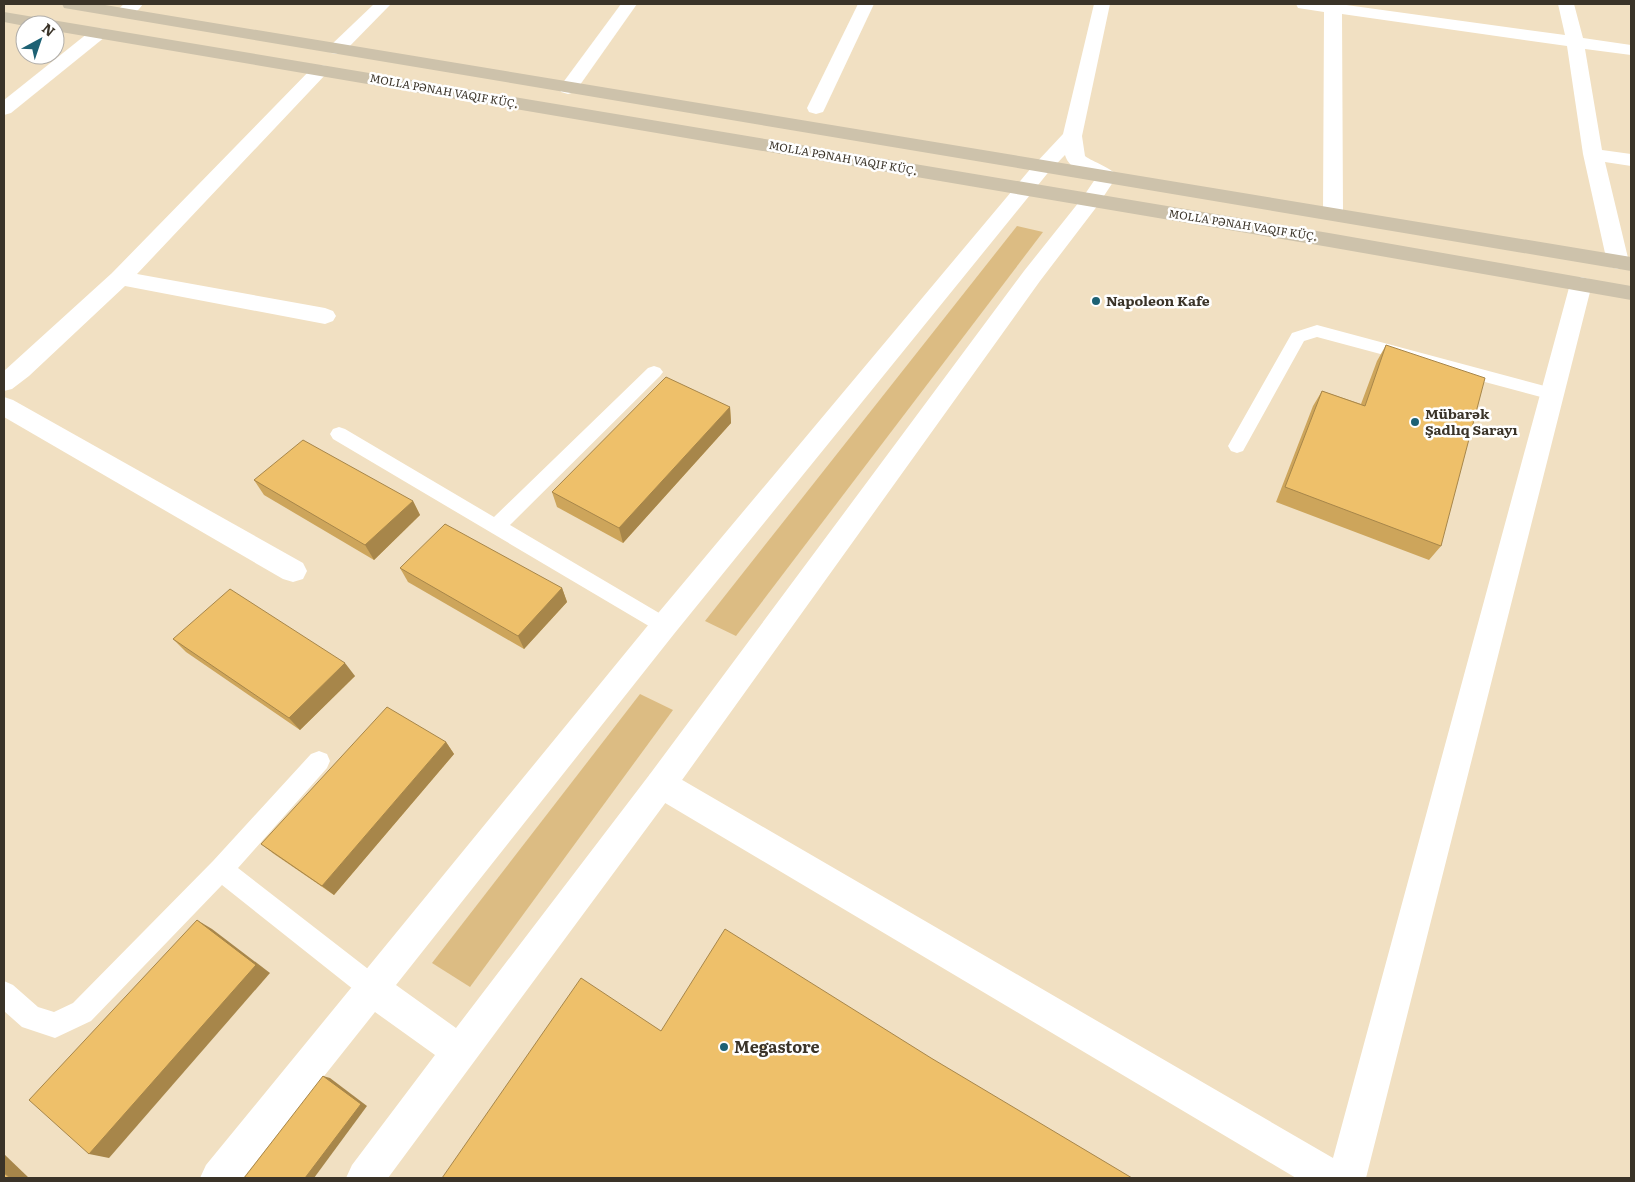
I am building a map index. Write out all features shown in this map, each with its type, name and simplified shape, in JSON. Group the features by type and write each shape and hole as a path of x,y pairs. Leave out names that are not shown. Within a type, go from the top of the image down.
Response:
{"main road":[{"name":"MOLLA PƏNAH VAQIF KÜÇ.","path":"70,4 129,8 337,49 1625,263"},
{"name":"MOLLA PƏNAH VAQIF KÜÇ.","path":"65,28 1338,241 1631,293"}],"street":[{"path":"337,49 383,4"},
{"path":"568,88 629,4"},
{"path":"816,108 866,4"},
{"path":"365,1178 661,784 1032,276 1091,201 1107,176 1089,168 1075,158 1072,136 1102,4"},
{"path":"1304,4 1631,50"},
{"path":"1566,4 1575,42 1593,154 1625,263"},
{"path":"1333,8 1333,214"},
{"path":"4,109 99,33"},
{"path":"4,383 21,370 120,278 320,70"},
{"path":"219,1178 664,626 1024,189 1072,136"},
{"path":"1593,154 1631,160"},
{"path":"120,278 325,316"},
{"path":"1347,1178 1581,284"},
{"path":"4,406 293,571"},
{"path":"661,784 1332,1178"},
{"path":"372,988 460,1052"}],"lane":[{"path":"1237,446 1298,337 1317,331 1552,394"},
{"path":"496,527 654,372"},
{"path":"339,434 664,626"},
{"path":"4,994 31,1018 55,1025 82,1012 221,869 319,760"},
{"path":"221,869 372,988"}],"shaded area":[{"path":"1017,226 1043,232 736,636 705,621"},
{"path":"640,694 673,710 470,987 432,963"}],"building":[{"path":"1386,345 1485,378 1441,546 1285,487 1322,391 1365,406"},
{"path":"666,377 730,407 619,528 552,492"},
{"path":"303,440 413,501 365,545 254,480"},
{"path":"445,524 562,588 518,636 400,568"},
{"path":"230,589 345,663 289,718 173,639"},
{"path":"387,707 446,742 322,886 261,844"},
{"path":"197,920 256,965 89,1154 29,1100"},
{"name":"Megastore","path":"725,929 931,1058 1132,1178 442,1178 581,978 661,1031"},
{"path":"323,1076 361,1104 305,1178 244,1178"}],"place":[{"name":"Napoleon Kafe","path":"1096,301"},
{"name":"Mübarək Şadlıq Sarayı","path":"1415,422"},
{"name":"Megastore","path":"724,1047"}]}
